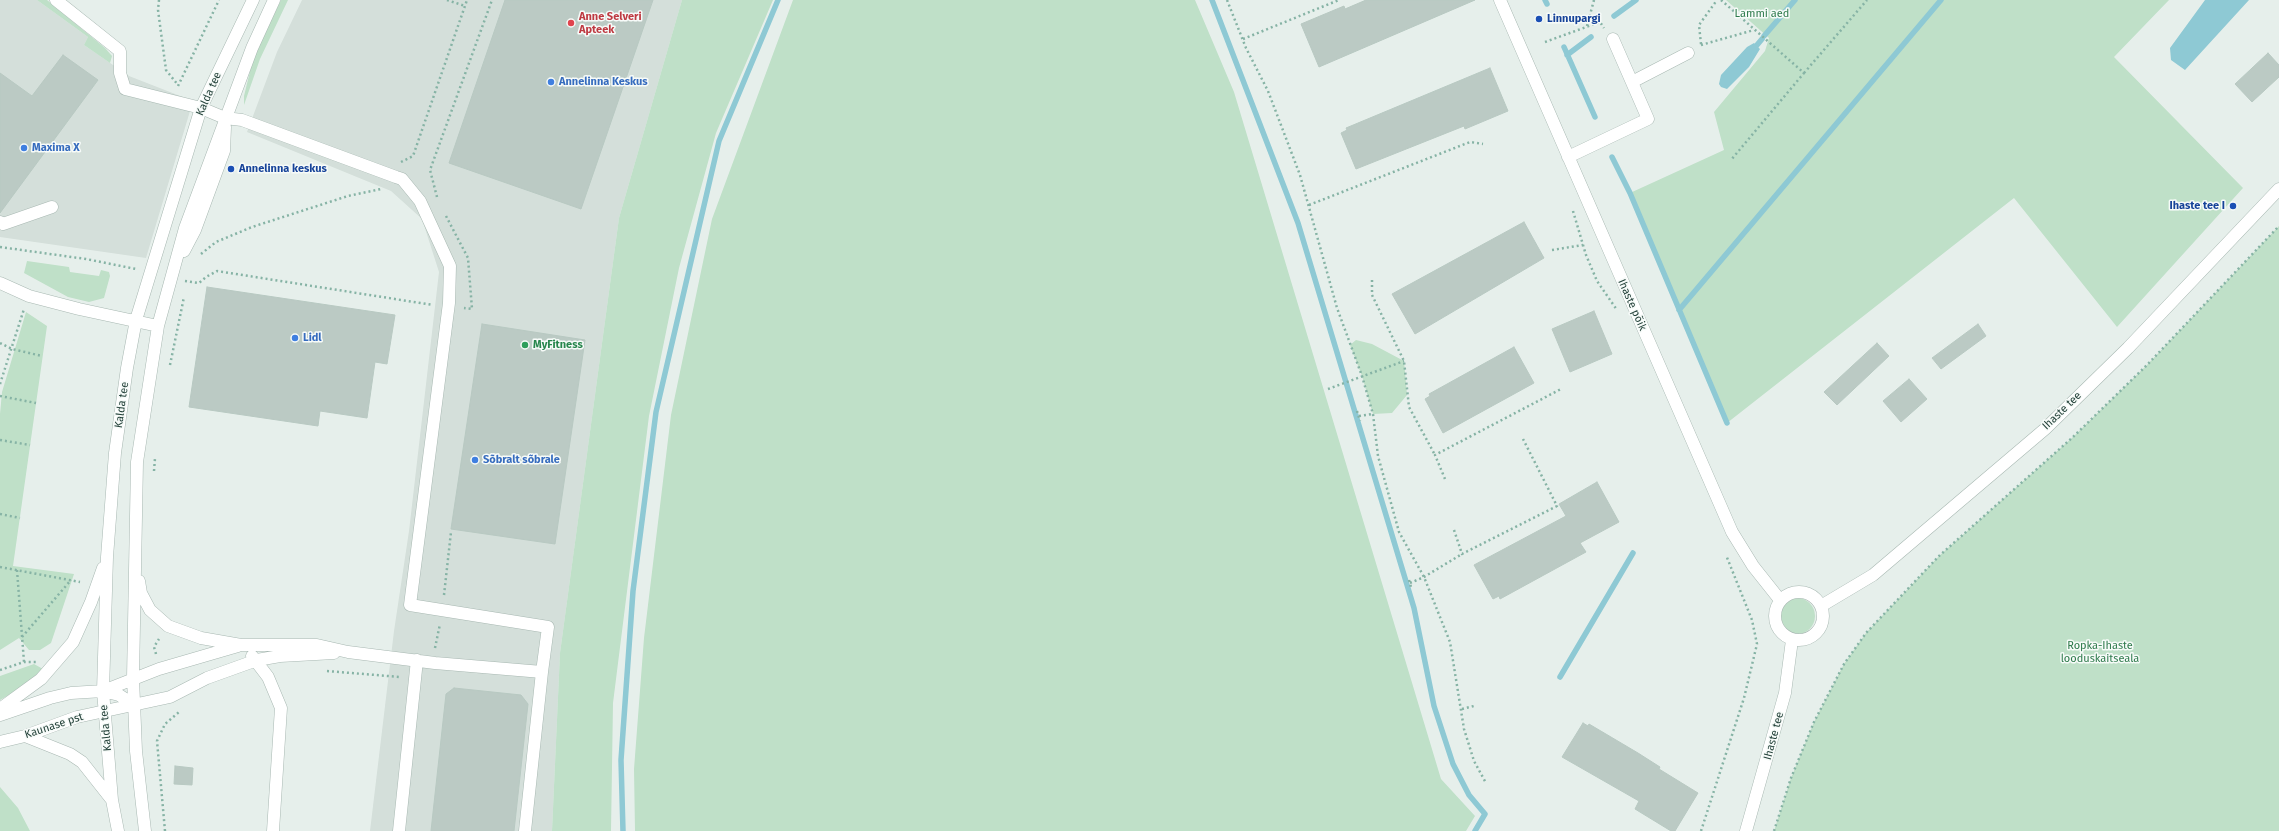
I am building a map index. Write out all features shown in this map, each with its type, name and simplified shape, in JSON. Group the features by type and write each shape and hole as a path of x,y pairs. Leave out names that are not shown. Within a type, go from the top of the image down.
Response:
{"street":[{"name":"Kalda tee","path":"118,831 112,800 103,691 107,557 115,452 136,320 201,108 253,0"},
{"name":"Kalda tee","path":"145,831 136,751 133,678 137,462 158,326 185,228 252,48 274,0"},
{"name":"Ihaste põik","path":"1500,0 1732,532 1753,566 1780,600"},
{"path":"60,2 120,50 120,73 125,89 201,108 225,118 242,120 402,179 420,201 450,266 449,307 410,605 548,627 525,831"},
{"path":"1568,157 1648,119 1613,39"},
{"path":"1632,82 1688,53"},
{"name":"Ihaste tee","path":"1821,606 1873,575 2045,429 2128,348 2279,189"},
{"path":"0,222 3,224 52,207"},
{"path":"0,282 29,296 79,309 136,320 158,326"},
{"path":"0,709 41,679 73,642 91,602 107,557"},
{"path":"135,563 142,593 150,610 168,626 201,638 241,645 317,645 348,652 542,672"},
{"path":"1794,592 1810,594 1821,606 1823,614 1820,629 1808,639 1792,640 1779,631 1775,624 1776,607 1780,600 1794,592"},
{"name":"Ihaste tee","path":"1746,831 1785,692 1792,640"},
{"path":"241,645 257,660 268,677 281,708 273,831"},
{"path":"103,691 133,678 241,645"},
{"name":"Kaunase pst","path":"0,742 25,736 78,717 170,697 207,678 257,660 280,656 348,652"},
{"path":"399,831 417,660"},
{"path":"0,715 50,698 71,693 103,691 119,695 134,705"},
{"path":"25,736 70,754 82,762 112,800"}],"path":[{"path":"159,0 158,10 166,70 178,85"},
{"path":"172,100 219,0"},
{"path":"447,0 465,6"},
{"path":"439,201 430,170 492,0"},
{"path":"1227,0 1279,119 1309,205 1337,308 1362,376 1373,414 1378,456 1399,532 1424,577 1450,642 1462,709 1464,729 1474,761 1486,782"},
{"path":"1243,39 1339,0"},
{"path":"1587,26 1594,0"},
{"path":"1701,45 1700,25 1716,0"},
{"path":"1721,0 1804,74"},
{"path":"1731,160 1867,0"},
{"path":"1545,42 1600,22 1613,39"},
{"path":"1688,53 1701,45 1755,30"},
{"path":"1309,205 1470,142 1483,144"},
{"path":"1572,205 1583,245 1597,281 1620,314"},
{"path":"171,278 187,282 200,283 206,277 217,271 449,307 472,309 468,258 445,213"},
{"path":"1774,831 1791,778 1814,722 1844,664 1866,633 1939,556 2073,437 2147,365 2279,226"},
{"path":"1552,250 1583,245"},
{"path":"0,247 86,258 151,272"},
{"path":"1372,280 1372,295 1404,361 1410,407 1435,455 1445,479"},
{"path":"186,288 187,282"},
{"path":"168,372 184,294"},
{"path":"0,384 29,296"},
{"path":"0,343 12,349 42,356"},
{"path":"1328,389 1404,361"},
{"path":"1435,455 1561,388"},
{"path":"0,396 36,403"},
{"path":"1357,411 1360,421"},
{"path":"1359,416 1373,414"},
{"path":"1411,587 1409,581 1424,577 1462,554 1557,506 1523,439"},
{"path":"0,440 30,444"},
{"path":"154,473 156,450"},
{"path":"0,514 20,518"},
{"path":"1454,530 1462,554"},
{"path":"428,647 436,648 451,532"},
{"path":"1702,831 1744,698 1757,644 1752,620 1726,554"},
{"path":"0,567 80,582"},
{"path":"16,570 24,662"},
{"path":"21,637 71,580"},
{"path":"0,670 24,662 38,662"},
{"path":"326,670 415,678"},
{"path":"1462,709 1474,706"},
{"path":"166,831 157,741 165,724 184,708"}],"shaded area":[{"path":"0,0 37,0 88,37 84,45 129,76 193,101 146,258 0,237"},
{"path":"302,0 682,0 619,218 560,653 552,831 370,831 394,631 409,531 439,272 422,219 391,191 247,132 277,52"}],"green space":[{"path":"37,0 47,0 105,48 112,56 110,63 84,45 88,37"},
{"path":"281,0 288,0 260,59 244,105 244,96 253,59"},
{"path":"682,0 773,0 716,133 679,268 649,416 613,703 611,831 552,831 560,653 619,218"},
{"path":"793,0 1195,0 1234,92 1441,779 1475,816 1466,831 635,831 634,769 644,638 671,415 712,219"},
{"name":"Lammi aed","path":"1726,0 2169,0 2114,57 2243,188 2117,327 2014,198 1727,423 1630,193 1724,150 1714,112 1765,51 1769,38"},
{"name":"Ropka-Ihaste looduskaitseala","path":"2279,226 2279,831 1774,831 1791,778 1814,722 1844,664 1866,633 1939,556 2073,437 2147,365"},
{"path":"27,261 69,267 70,272 99,276 101,270 109,272 110,276 104,298 89,302 68,297 24,273"},
{"path":"26,312 47,326 13,566 74,574 51,643 40,650 29,650 19,638 0,650 0,414 2,392"},
{"path":"1356,340 1372,344 1404,361 1407,395 1392,413 1373,414 1362,376 1350,345"},
{"path":"1801,598 1810,603 1814,609 1814,623 1810,629 1801,634 1793,634 1784,629 1780,623 1779,612 1784,603 1790,599"},
{"path":"34,664 43,669 19,689 0,700 0,676"},
{"path":"0,787 18,808 30,831 0,831"}],"water":[{"path":"2205,0 2249,0 2185,70 2171,60 2170,48"},
{"path":"1754,43 1760,49 1749,67 1727,89 1721,87 1719,84 1721,75 1747,47"}],"building":[{"name":"Annelinna Keskus","path":"505,0 653,0 581,209 449,163"},
{"path":"1366,0 1475,0 1319,67 1301,24 1344,6 1345,9"},
{"path":"2268,53 2279,65 2279,77 2252,102 2235,84"},
{"name":"Maxima X","path":"63,55 98,80 0,213 0,73 32,96"},
{"path":"1490,68 1508,111 1465,129 1464,126 1356,169 1341,133 1347,130 1346,128"},
{"path":"1524,222 1544,258 1415,334 1392,294"},
{"name":"Lidl","path":"207,287 395,315 387,364 375,362 367,418 320,411 318,426 189,407"},
{"path":"1594,311 1612,354 1570,372 1552,329"},
{"path":"482,324 585,340 555,544 451,529"},
{"path":"1978,324 1986,336 1941,369 1932,358"},
{"path":"1877,343 1889,356 1837,405 1824,392"},
{"path":"1514,347 1534,383 1443,433 1425,399 1430,396 1429,394"},
{"path":"1909,379 1927,399 1901,422 1883,401"},
{"path":"1597,482 1619,522 1580,543 1586,552 1500,599 1499,596 1493,599 1474,565 1566,516 1559,504"},
{"path":"454,688 521,695 528,704 514,831 431,831 446,694"},
{"path":"1583,723 1588,726 1589,724 1638,753 1660,767 1659,769 1698,793 1675,831 1671,831 1635,809 1639,801 1562,757"},
{"path":"175,766 193,768 192,785 174,784"}],"waterway":[{"path":"623,831 621,760 633,591 656,412 719,141 778,0"},
{"path":"1212,0 1298,223 1414,608 1434,706 1453,764 1469,795 1485,814 1475,831"},
{"path":"1545,0 1547,4"},
{"path":"1614,16 1636,0"},
{"path":"1764,36 1795,0"},
{"path":"1679,310 1941,0"},
{"path":"1567,55 1591,37"},
{"path":"1752,51 1762,39"},
{"path":"1564,47 1595,117"},
{"path":"1612,157 1630,193 1727,423"},
{"path":"1560,677 1633,553"}],"place":[{"name":"Linnupargi","path":"1539,19"},
{"name":"Anne Selveri Apteek","path":"571,23"},
{"name":"Annelinna Keskus","path":"551,82"},
{"name":"Maxima X","path":"24,148"},
{"name":"Annelinna keskus","path":"231,169"},
{"name":"Ihaste tee I","path":"2233,206"},
{"name":"Lidl","path":"295,338"},
{"name":"MyFitness","path":"525,345"},
{"name":"Sõbralt sõbrale","path":"475,460"}]}
